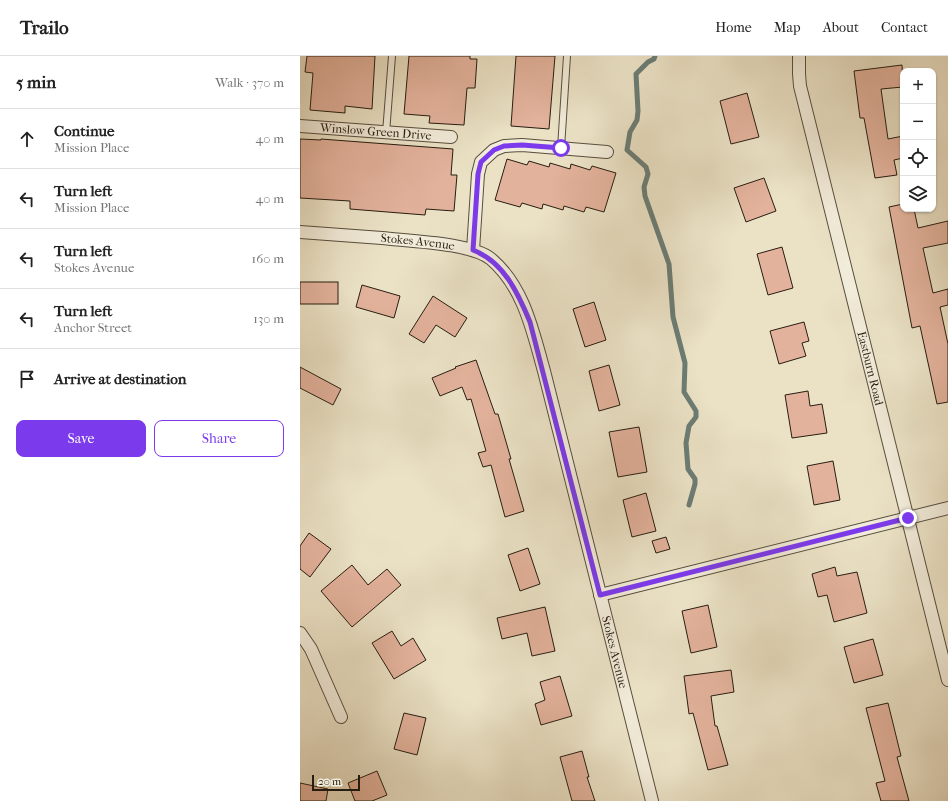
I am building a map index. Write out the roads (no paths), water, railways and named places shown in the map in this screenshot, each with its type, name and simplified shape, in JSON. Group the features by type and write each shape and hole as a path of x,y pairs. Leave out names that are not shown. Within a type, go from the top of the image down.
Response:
{"street":[{"name":"Eastburn Road","path":"799,56 800,86 948,680"},
{"name":"Winslow Green Drive","path":"300,126 451,138"},
{"path":"473,250 478,174 481,162 494,150 504,146 522,145 607,152"},
{"name":"Stokes Avenue","path":"300,232 430,242 473,250 491,259 504,273 514,288 530,322 652,801"},
{"path":"600,595 948,508"},
{"path":"300,633 311,649 341,717"}],"lane":[{"path":"386,133 392,56"},
{"path":"561,148 566,56"}],"waterway":[{"path":"655,56 654,59 648,62 636,74 637,120 630,132 627,150 646,167 648,174 644,187 645,196 669,264 673,317 685,363 684,392 696,411 696,417 689,426 686,443 688,469 695,479 689,505"}]}
